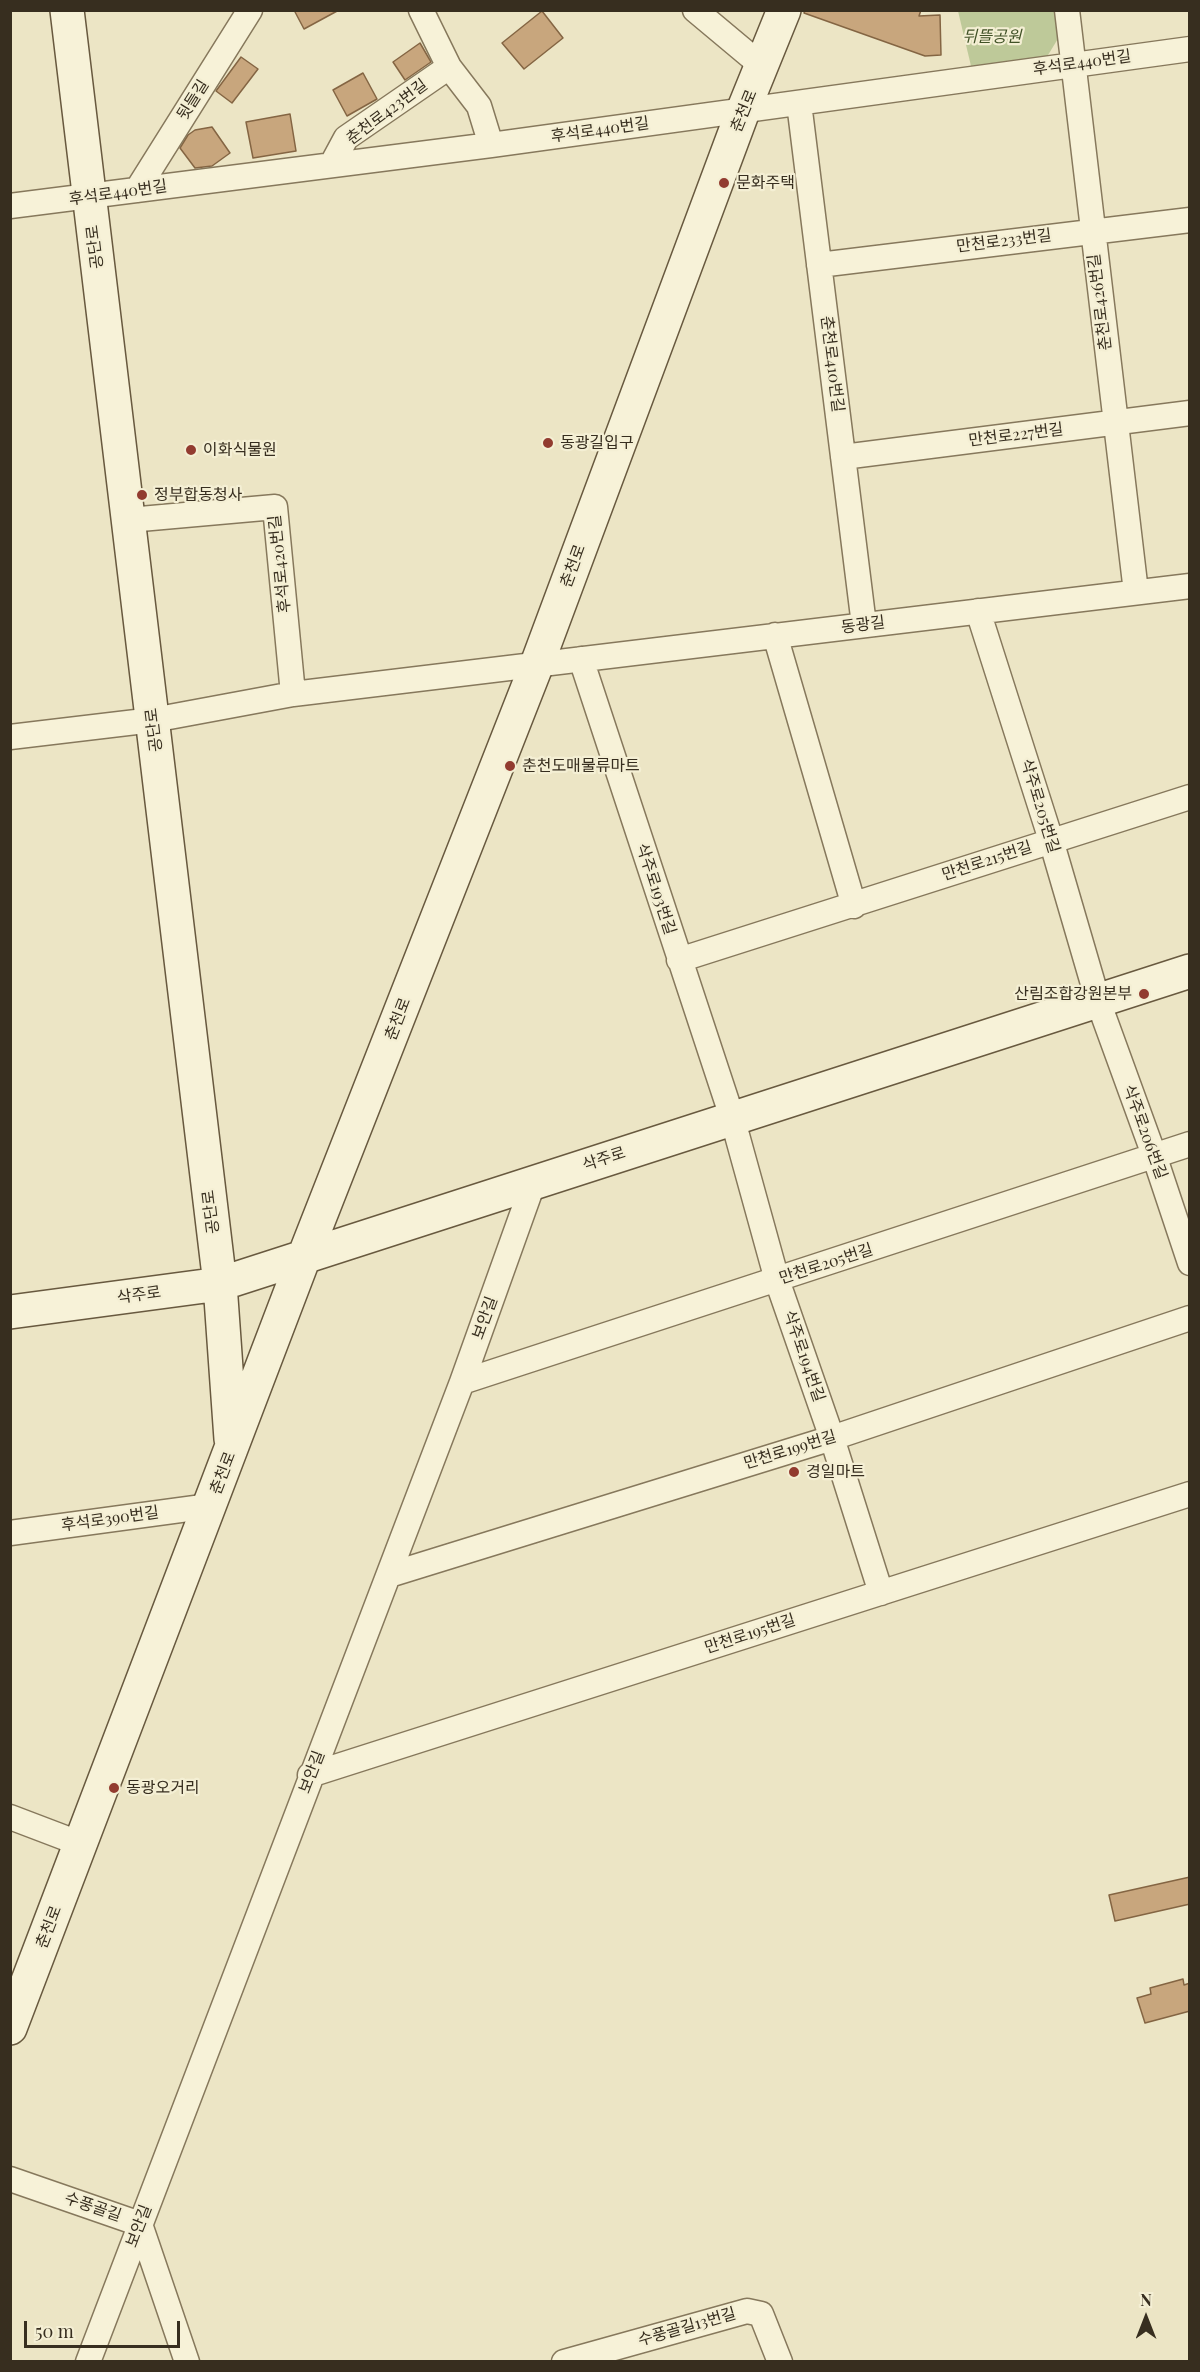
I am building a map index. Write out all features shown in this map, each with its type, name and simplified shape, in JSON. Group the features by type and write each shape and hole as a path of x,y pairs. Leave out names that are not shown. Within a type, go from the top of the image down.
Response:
{"street":[{"name":"공단로","path":"67,10 220,1284 232,1449"},
{"name":"뒷들길","path":"137,190 250,10"},
{"path":"421,10 449,67 479,106 491,145"},
{"path":"695,10 762,66"},
{"name":"춘천로","path":"10,2028 304,1257 537,664 743,111 784,10"},
{"name":"춘천로426번길","path":"1066,10 1136,592"},
{"name":"후석로440번길","path":"10,206 491,145 1190,49"},
{"name":"춘천로423번길","path":"332,164 346,138 449,67"},
{"name":"춘천로410번길","path":"799,103 864,625"},
{"name":"만천로233번길","path":"819,265 1092,230 1190,220"},
{"name":"만천로227번길","path":"843,457 1190,413"},
{"name":"후석로420번길","path":"129,520 275,507 293,694"},
{"name":"동광길","path":"537,664 1190,586"},
{"name":"삭주로205번길","path":"978,611 1051,840 1098,1001"},
{"path":"775,635 854,906"},
{"name":"삭주로193번길","path":"581,659 732,1117"},
{"path":"10,737 153,720 293,694 537,664"},
{"name":"만천로215번길","path":"679,960 1190,797"},
{"name":"삭주로","path":"10,1312 220,1284 1190,971"},
{"name":"삭주로206번길","path":"1098,1001 1154,1155 1190,1263"},
{"name":"삭주로194번길","path":"732,1117 777,1280 832,1438 881,1593"},
{"name":"만천로205번길","path":"462,1382 1190,1144"},
{"name":"보안길","path":"88,2361 462,1382 534,1181"},
{"name":"만천로199번길","path":"389,1575 832,1438 1190,1318"},
{"name":"만천로195번길","path":"310,1775 1189,1495"},
{"name":"후석로390번길","path":"10,1533 210,1506"},
{"path":"10,1817 81,1844"},
{"name":"수풍골길","path":"10,2179 140,2224 187,2361"},
{"name":"수풍골길13번길","path":"564,2361 747,2311 761,2314 780,2361"}],"green space":[{"name":"뒤뜰공원","path":"958,11 1056,11 1059,37 1045,60 971,66"}],"building":[{"path":"294,10 339,10 304,29"},
{"path":"805,10 921,10 919,16 940,15 941,55 925,56 804,13"},
{"path":"542,11 563,38 524,69 502,43"},
{"path":"420,43 431,62 405,80 393,62"},
{"path":"241,57 258,69 232,103 216,91"},
{"path":"363,73 377,99 347,116 333,90"},
{"path":"290,114 296,151 253,158 246,122"},
{"path":"212,127 230,153 212,166 195,168 180,148 188,135 195,130"},
{"path":"1190,1877 1190,1904 1115,1921 1109,1895"},
{"path":"1183,1979 1184,1985 1190,1983 1190,2011 1145,2023 1137,1998 1151,1994 1150,1988"}],"place":[{"name":"문화주택","path":"724,183"},
{"name":"동광길입구","path":"548,443"},
{"name":"이화식물원","path":"191,450"},
{"name":"정부합동청사","path":"142,495"},
{"name":"춘천도매물류마트","path":"510,766"},
{"name":"산림조합강원본부","path":"1144,994"},
{"name":"경일마트","path":"794,1472"},
{"name":"동광오거리","path":"114,1788"}]}
